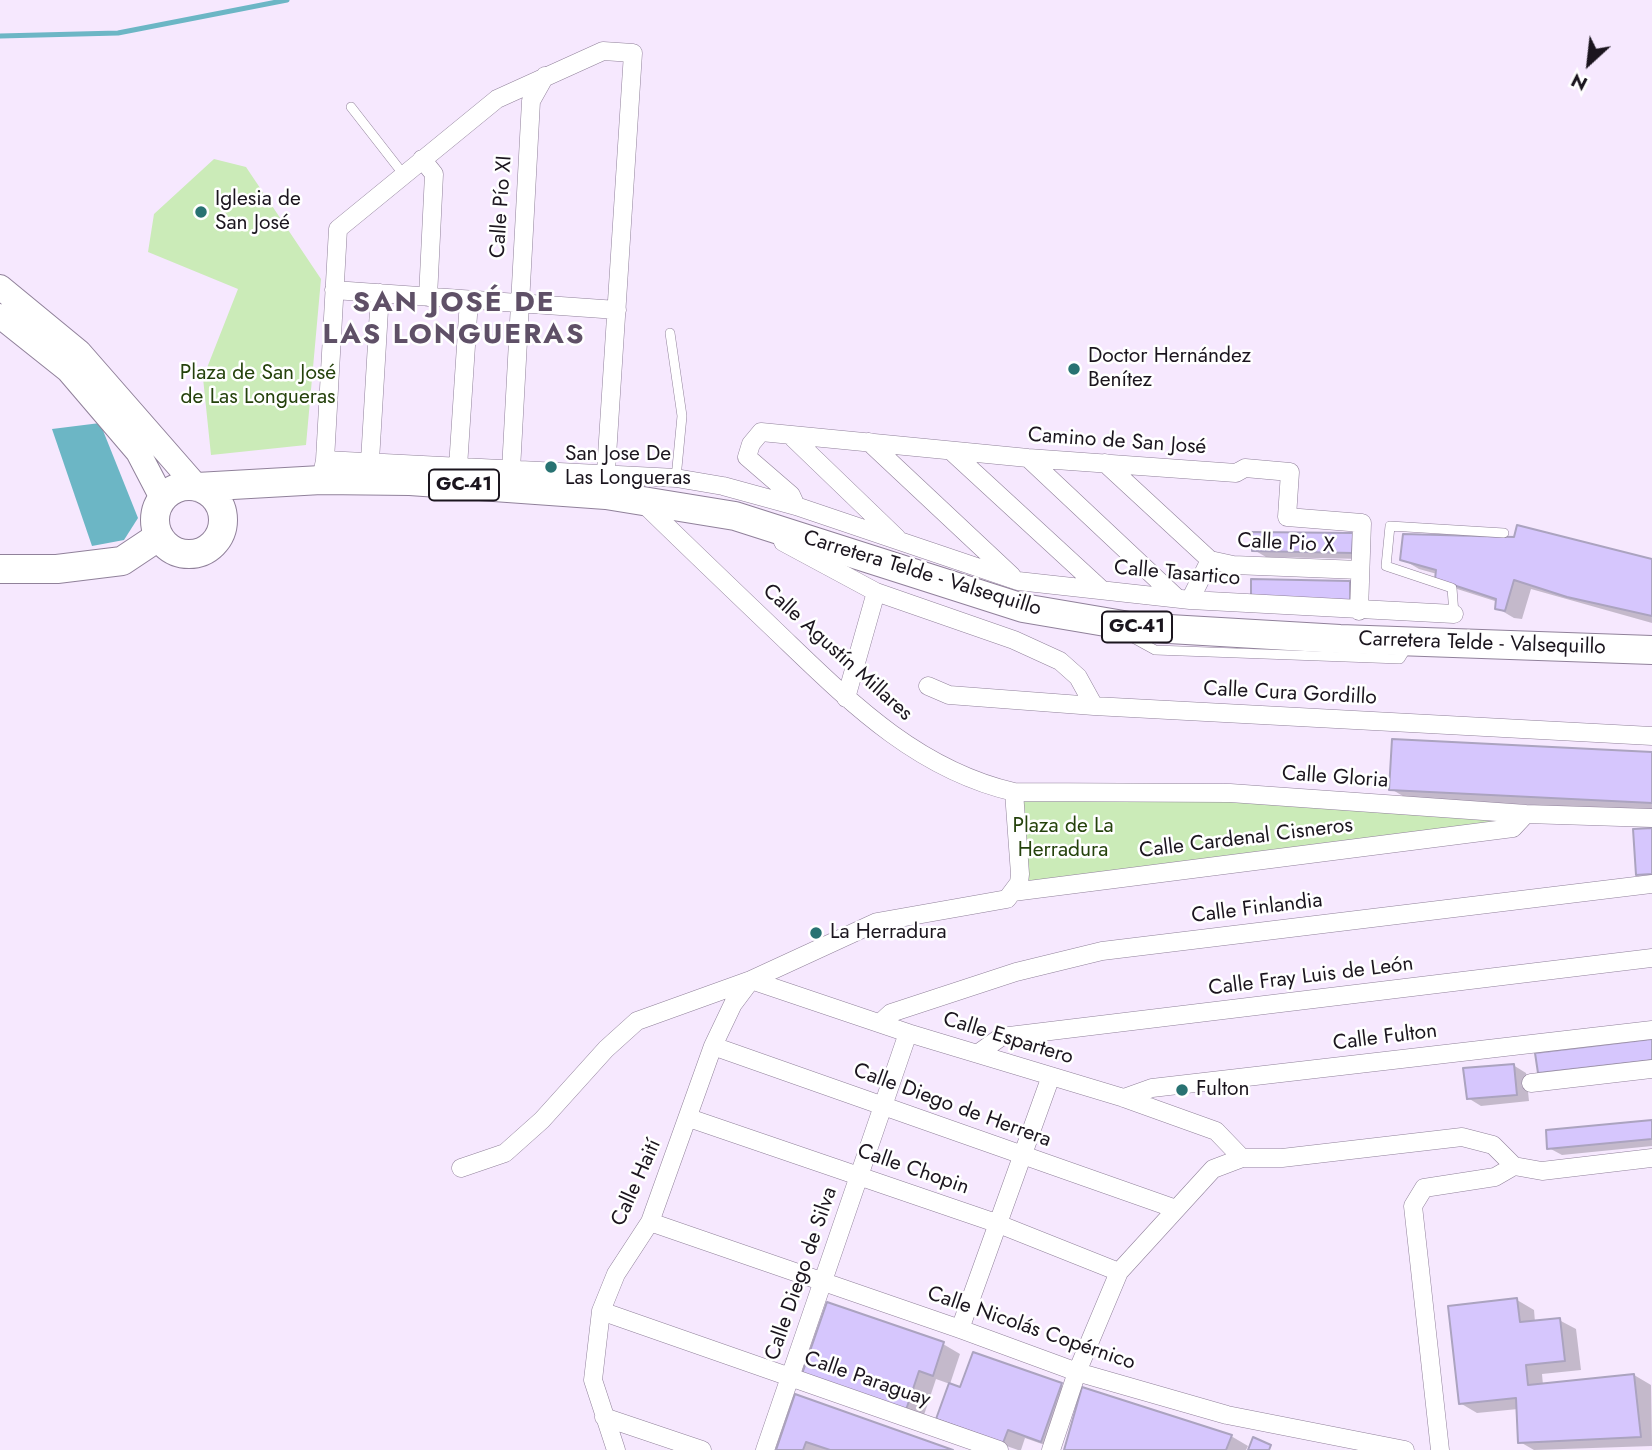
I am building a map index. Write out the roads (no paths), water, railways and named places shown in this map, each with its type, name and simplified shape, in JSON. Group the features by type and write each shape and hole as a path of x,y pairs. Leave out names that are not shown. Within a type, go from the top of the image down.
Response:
{"main road":[{"name":"Carretera Telde - Valsequillo","path":"223,515 254,496 323,470"},
{"name":"Carretera Telde - Valsequillo","path":"197,487 323,470 410,481 605,486 640,500 735,516 1023,608 1135,627 1412,642 1652,650"},
{"name":"GC-41","path":"162,498 182,486 197,487"},
{"path":"162,498 155,514 158,537 178,553 202,552 218,539 223,515 217,501 197,487"},
{"path":"0,569 57,569 122,561 158,537"}],"street":[{"path":"323,470 338,229 497,99 603,51 633,53 605,486"},
{"name":"Calle Pío XI","path":"511,470 531,101 545,76"},
{"path":"422,159 434,174 428,297"},
{"path":"0,287 79,352 197,487"},
{"path":"334,290 617,310"},
{"path":"370,461 380,293"},
{"path":"458,467 468,300"},
{"path":"0,316 68,370 138,452 162,498"},
{"name":"Camino de San José","path":"796,506 791,495 747,457 751,443 761,432 1028,458 1236,473 1245,468 1290,472 1287,517 1362,523 1359,611"},
{"path":"790,435 902,543"},
{"path":"869,442 1017,581"},
{"path":"951,451 1101,589"},
{"path":"1028,458 1184,599 1210,560 1105,463"},
{"name":"Calle Tasartico","path":"323,470 370,461 511,470 605,486 676,478 723,486 796,506 1017,581 1184,599 1359,611 1454,614"},
{"name":"Calle Agustín Millares","path":"640,500 846,698 893,738 980,784 1014,792"},
{"path":"735,516 876,592 1014,640 1060,661 1078,677 1094,706"},
{"name":"Calle Pio X","path":"1210,560 1233,565 1360,570"},
{"path":"846,698 876,592"},
{"name":"Calle Cura Gordillo","path":"928,686 949,695 1094,706 1652,736"},
{"path":"1013,892 1020,874 1014,792"},
{"name":"Calle Gloria","path":"1014,792 1230,793 1527,814 1652,818"},
{"name":"Calle Cardenal Cisneros","path":"461,1168 505,1153 542,1120 606,1049 636,1021 751,980 877,922 987,905 1007,899 1013,892 1513,828 1527,814"},
{"name":"Calle Finlandia","path":"880,1023 891,1013 1016,972 1102,951 1652,884"},
{"name":"Calle Fray Luis de León","path":"980,1052 1002,1037 1652,958"},
{"name":"Calle Espartero","path":"751,980 908,1033 980,1052 1124,1098 1216,1131 1242,1158"},
{"name":"Calle Haití","path":"616,1450 593,1380 601,1311 616,1274 650,1222 690,1118 713,1046 733,1004 751,980"},
{"name":"Calle Fulton","path":"1124,1098 1152,1088 1652,1030"},
{"name":"Calle Diego de Silva","path":"765,1450 908,1033"},
{"name":"Calle Diego de Herrera","path":"713,1046 1176,1209"},
{"path":"1531,1083 1652,1069"},
{"path":"960,1329 1051,1076"},
{"name":"Calle Chopin","path":"690,1118 996,1223 1119,1272"},
{"path":"1051,1450 1077,1372 1119,1272 1213,1169 1242,1158 1282,1158 1462,1137 1493,1145 1514,1166 1542,1171 1652,1158"},
{"path":"1440,1450 1413,1206 1424,1188 1495,1177 1514,1166"},
{"name":"Calle Nicolás Copérnico","path":"650,1222 1077,1372 1227,1415 1405,1450"},
{"name":"Calle Paraguay","path":"601,1311 999,1450"},
{"path":"604,1417 702,1450"}],"lane":[{"path":"351,107 404,175"},
{"path":"670,333 682,416 676,478"},
{"path":"1454,614 1452,588 1386,566 1390,526 1504,533"}],"water":[{"path":"100,423 138,518 124,540 92,546 52,429"}],"waterway":[{"path":"0,36 118,33 287,0"}],"place":[{"name":"Iglesia de San José","path":"201,212"},
{"name":"Doctor Hernández Benítez","path":"1074,369"},
{"name":"San Jose De Las Longueras","path":"551,467"},
{"name":"La Herradura","path":"816,933"},
{"name":"Fulton","path":"1182,1090"}],"district":[{"name":"SAN JOSÉ DE LAS LONGUERAS","path":"454,320"}],"park label":[{"name":"Plaza de San José de Las Longueras","path":"258,386"},
{"name":"Plaza de La Herradura","path":"1063,839"}]}
